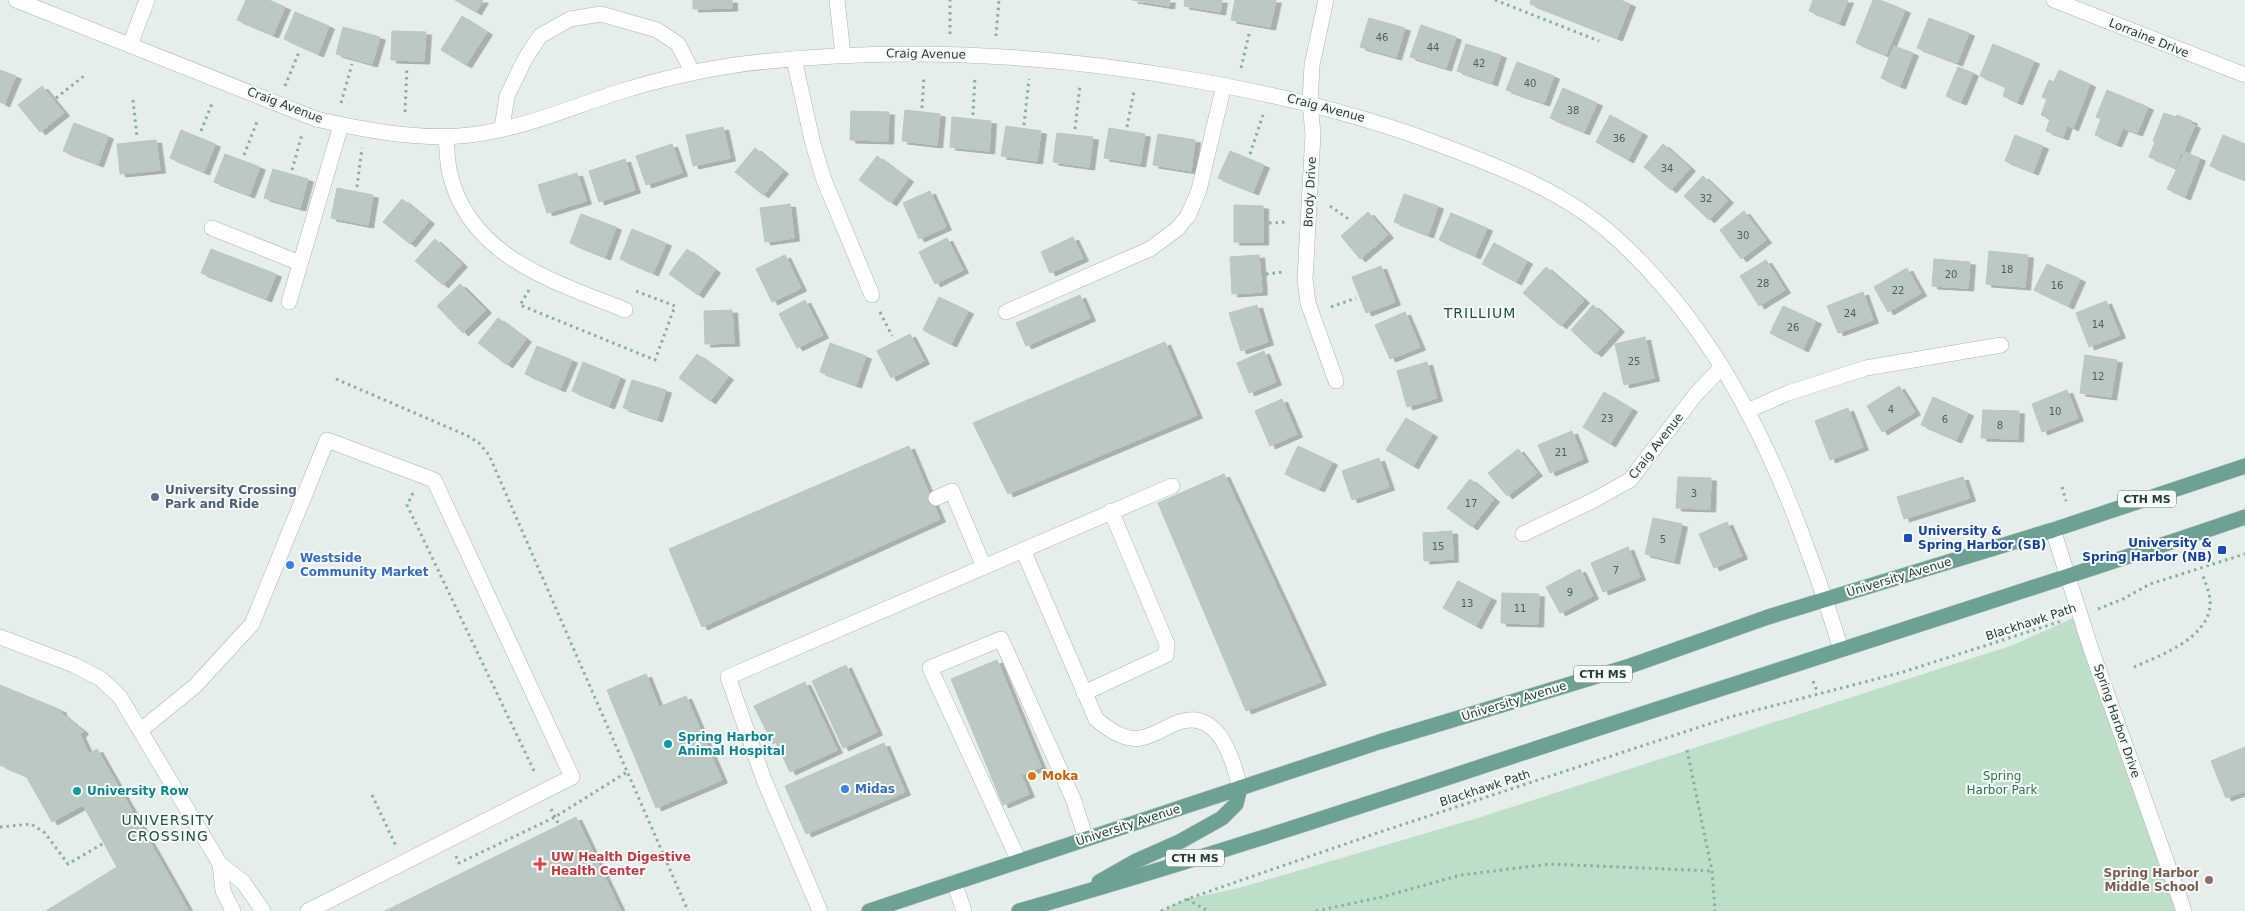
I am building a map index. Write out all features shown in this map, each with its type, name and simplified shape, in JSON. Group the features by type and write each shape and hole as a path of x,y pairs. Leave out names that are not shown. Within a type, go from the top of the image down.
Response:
{"main road":[{"name":"University Avenue","path":"869,911 1379,742 1627,667 1768,617 2053,530 2245,466"},
{"name":"CTH MS","path":"1019,911 1371,803 1841,649 2068,577 2245,517"},
{"path":"1076,895 1136,860 1181,840 1222,818 1236,804 1240,788"}],"street":[{"name":"Craig Avenue","path":"16,0 316,118 342,125 428,137 469,135 559,114 616,93 692,71 843,55 941,53 1011,56 1156,73 1310,103 1390,125 1490,164 1563,199 1612,233 1650,271 1688,316 1722,367 1747,411 1784,487 1826,600 1841,649"},
{"path":"130,44 147,0"},
{"path":"837,0 843,55"},
{"name":"Brody Drive","path":"1326,0 1312,65 1310,103 1313,134 1305,279 1308,302 1336,380"},
{"name":"Lorraine Drive","path":"2054,0 2245,75"},
{"path":"502,128 507,96 525,59 540,36 570,19 601,14 657,30 678,44 692,71"},
{"path":"794,59 813,144 824,180 872,294"},
{"path":"1006,312 1150,249 1177,229 1188,216 1199,190 1224,85"},
{"path":"289,302 342,125"},
{"path":"446,136 450,174 460,199 476,226 492,244 519,264 626,310"},
{"path":"212,228 300,263"},
{"path":"1747,411 1788,393 1866,368 2001,345"},
{"name":"Craig Avenue","path":"1523,534 1594,500 1630,480 1696,394 1722,367"},
{"path":"141,730 195,686 252,624 327,440 434,480 572,777 308,911"},
{"path":"820,911 764,780 728,677 1172,486"},
{"path":"936,498 952,491 984,567"},
{"path":"1084,693 1166,655 1167,644 1111,511"},
{"name":"Spring Harbor Drive","path":"2053,530 2080,615 2184,911"},
{"path":"1023,550 1096,720 1114,734 1140,738 1180,721 1195,719 1209,724 1220,735 1232,757 1240,788"},
{"path":"0,637 74,665 101,679 120,697 220,864 243,882 263,911"},
{"path":"1019,861 930,668 1001,639 1074,801 1086,839"},
{"path":"220,864 223,891 233,911"},
{"path":"954,882 964,911"}],"path":[{"path":"950,0 950,34"},
{"path":"996,36 998,0"},
{"path":"1495,0 1599,41"},
{"path":"1241,68 1250,30"},
{"path":"285,87 299,52"},
{"path":"341,103 352,64"},
{"path":"405,112 408,67"},
{"path":"56,98 84,76"},
{"path":"922,108 924,76"},
{"path":"973,115 975,76"},
{"path":"1024,125 1029,79"},
{"path":"1075,130 1080,85"},
{"path":"1127,127 1134,90"},
{"path":"133,100 137,137"},
{"path":"201,131 213,102"},
{"path":"1250,154 1263,115"},
{"path":"244,155 258,119"},
{"path":"292,170 302,133"},
{"path":"357,187 362,147"},
{"path":"1330,206 1350,220"},
{"path":"1269,223 1288,222"},
{"path":"1266,274 1284,272"},
{"path":"872,294 892,336"},
{"path":"1330,307 1356,298"},
{"path":"336,379 468,436 479,443 489,455 688,911"},
{"path":"2062,487 2066,501"},
{"path":"415,490 406,505 558,823"},
{"name":"Blackhawk Path","path":"1161,911 1188,899 1380,832 1702,726 1818,693 1903,672 2080,615 2123,599 2150,584 2245,554"},
{"path":"2134,667 2189,639 2203,623 2210,607 2209,594 2203,576"},
{"path":"1813,680 1818,693"},
{"path":"1687,750 1712,871 1715,911"},
{"path":"449,840 459,863 555,817 627,772"},
{"path":"372,795 404,862"},
{"path":"0,827 31,824 45,834 68,864 104,843"},
{"path":"1316,911 1382,897 1461,875 1550,864 1712,871"},
{"path":"1188,899 1208,911"}],"green space":[{"name":"Spring Harbor Park","path":"2080,615 2184,911 1161,911 1187,899 1239,888 1481,817 2013,645"}],"building":[{"path":"246,0 269,0 285,7 273,35 237,20"},
{"path":"455,0 483,0 476,12"},
{"path":"693,0 732,0 732,8 693,9"},
{"path":"1132,0 1170,0 1169,6"},
{"path":"1185,0 1222,0 1220,12 1184,6"},
{"path":"1235,0 1276,0 1270,27 1231,20"},
{"path":"1531,0 1621,0 1630,4 1617,38 1530,4"},
{"path":"1813,0 1848,0 1839,23 1809,11"},
{"path":"1873,0 1880,0 1905,10 1886,55 1856,43"},
{"path":"295,12 329,26 318,54 284,39"},
{"path":"462,16 487,32 466,65 441,50"},
{"path":"1369,18 1405,28 1396,57 1360,47"},
{"path":"1929,18 1969,33 1957,63 1917,48"},
{"path":"1421,25 1456,37 1446,68 1410,57"},
{"path":"343,27 380,37 372,64 336,54"},
{"path":"392,31 426,32 424,61 391,60"},
{"path":"1466,44 1501,55 1492,83 1457,71"},
{"path":"1993,44 2034,61 2017,102 2003,96 2006,87 1980,76"},
{"path":"1894,46 1913,53 1900,86 1881,78"},
{"path":"1517,62 1554,76 1544,103 1506,90"},
{"path":"1958,67 1973,73 1961,102 1946,96"},
{"path":"0,70 16,76 4,104 0,102"},
{"path":"2059,70 2090,84 2073,128 2067,125 2063,137 2046,131 2050,119 2041,115 2047,99 2042,97 2049,80 2054,82"},
{"path":"42,86 64,113 40,132 18,105"},
{"path":"1563,88 1597,103 1584,132 1550,118"},
{"path":"2107,90 2148,107 2137,133 2123,128 2116,144 2095,135 2101,119 2096,117"},
{"path":"905,110 940,114 937,145 902,141"},
{"path":"851,111 889,112 888,141 850,140"},
{"path":"2164,113 2176,117 2177,115 2192,121 2191,124 2195,125 2175,168 2149,157"},
{"path":"1610,115 1642,133 1628,160 1596,142"},
{"path":"952,117 991,121 989,151 950,147"},
{"path":"74,123 108,136 98,164 63,151"},
{"path":"1006,126 1041,131 1037,161 1001,156"},
{"path":"723,127 730,158 693,166 686,135"},
{"path":"1109,128 1145,134 1140,164 1104,158"},
{"path":"181,130 215,144 204,172 170,158"},
{"path":"1057,133 1093,137 1089,167 1053,162"},
{"path":"1158,134 1195,140 1191,171 1153,165"},
{"path":"2015,135 2043,146 2033,172 2005,161"},
{"path":"2223,135 2245,144 2245,180 2210,166"},
{"path":"156,140 160,170 120,174 117,144"},
{"path":"672,144 682,173 646,185 636,156"},
{"path":"1663,144 1690,168 1671,190 1644,167"},
{"path":"755,148 783,171 763,195 735,172"},
{"path":"1230,151 1264,165 1253,192 1218,178"},
{"path":"2185,152 2200,158 2185,197 2167,189"},
{"path":"225,154 260,167 249,195 214,182"},
{"path":"877,156 908,179 891,203 859,180"},
{"path":"625,159 635,190 599,202 589,171"},
{"path":"273,169 308,179 300,208 264,198"},
{"path":"577,173 586,201 547,213 538,185"},
{"path":"1703,176 1728,200 1709,220 1684,196"},
{"path":"337,188 373,195 368,225 331,218"},
{"path":"930,191 946,227 919,239 903,203"},
{"path":"1404,194 1438,206 1428,235 1394,222"},
{"path":"402,199 429,221 410,244 383,222"},
{"path":"790,204 794,238 765,242 760,208"},
{"path":"1234,205 1263,206 1263,242 1234,242"},
{"path":"1744,211 1766,240 1741,259 1720,230"},
{"path":"1368,212 1388,235 1360,259 1341,236"},
{"path":"1451,213 1487,228 1475,256 1439,240"},
{"path":"581,214 616,227 605,257 570,243"},
{"path":"632,229 666,243 653,273 620,259"},
{"path":"1073,237 1083,258 1050,273 1041,252"},
{"path":"947,238 963,270 935,284 919,252"},
{"path":"435,239 462,264 443,285 415,261"},
{"path":"1494,243 1527,261 1516,282 1482,264"},
{"path":"211,249 276,274 266,299 201,273"},
{"path":"687,249 715,270 698,295 669,274"},
{"path":"1989,251 2028,255 2025,287 1986,284"},
{"path":"785,255 801,288 772,302 756,269"},
{"path":"1259,255 1262,292 1232,294 1230,257"},
{"path":"1934,259 1970,262 1968,288 1932,286"},
{"path":"1766,260 1785,290 1759,306 1740,276"},
{"path":"2047,264 2080,279 2068,306 2034,290"},
{"path":"1381,266 1395,302 1366,313 1352,277"},
{"path":"1546,267 1584,300 1561,326 1523,293"},
{"path":"1907,268 1921,293 1888,312 1874,287"},
{"path":"460,284 486,310 463,333 437,306"},
{"path":"1863,292 1873,320 1838,333 1827,306"},
{"path":"1080,295 1090,318 1026,346 1016,323"},
{"path":"939,297 968,311 951,344 923,330"},
{"path":"805,300 823,335 797,348 779,314"},
{"path":"2106,301 2120,335 2089,347 2076,313"},
{"path":"1257,305 1268,342 1241,351 1229,313"},
{"path":"1593,305 1619,329 1596,354 1571,330"},
{"path":"1783,306 1816,321 1803,349 1770,333"},
{"path":"732,310 734,343 705,344 704,311"},
{"path":"1405,312 1420,347 1390,359 1375,325"},
{"path":"498,318 526,339 507,365 478,343"},
{"path":"910,334 924,361 891,378 877,351"},
{"path":"1645,337 1654,378 1624,385 1615,344"},
{"path":"1165,342 1197,415 1008,494 973,423"},
{"path":"830,343 866,356 856,385 820,372"},
{"path":"537,346 572,360 560,389 525,374"},
{"path":"1264,351 1276,382 1249,393 1237,363"},
{"path":"697,354 728,377 710,401 679,378"},
{"path":"2085,355 2117,360 2111,397 2080,393"},
{"path":"583,362 620,377 609,406 572,391"},
{"path":"1427,362 1437,398 1407,407 1397,371"},
{"path":"632,380 666,390 657,419 623,408"},
{"path":"1899,386 1915,412 1882,432 1867,406"},
{"path":"2067,390 2078,418 2042,432 2032,404"},
{"path":"1604,392 1632,409 1610,444 1583,427"},
{"path":"1933,397 1968,413 1956,440 1921,425"},
{"path":"1282,399 1297,434 1270,446 1255,411"},
{"path":"1848,408 1863,447 1830,460 1815,421"},
{"path":"1983,410 2019,411 2018,439 1981,438"},
{"path":"1406,418 1432,434 1413,466 1386,450"},
{"path":"1572,431 1583,459 1550,473 1538,445"},
{"path":"909,446 940,519 702,627 669,549"},
{"path":"1298,446 1332,462 1319,489 1285,474"},
{"path":"1518,449 1537,473 1507,496 1488,473"},
{"path":"1379,458 1389,487 1352,500 1342,471"},
{"path":"1224,474 1321,682 1246,711 1158,503"},
{"path":"1678,477 1711,478 1710,509 1676,508"},
{"path":"1963,477 1970,498 1904,519 1897,497"},
{"path":"1470,479 1494,499 1472,527 1447,508"},
{"path":"1653,518 1682,524 1674,561 1645,554"},
{"path":"1727,522 1742,556 1714,568 1699,534"},
{"path":"1452,531 1453,559 1424,561 1423,533"},
{"path":"1628,547 1640,577 1603,592 1591,563"},
{"path":"1580,569 1593,596 1560,613 1546,587"},
{"path":"1458,581 1491,598 1476,626 1443,608"},
{"path":"1502,593 1539,594 1538,624 1501,623"},
{"path":"997,660 1041,767 1021,775 1029,794 1003,805 951,679"},
{"path":"846,665 877,732 843,748 812,681"},
{"name":"Spring Harbor Animal Hospital","path":"646,674 659,707 686,696 722,780 656,808 607,690"},
{"path":"805,682 823,720 773,744 754,706"},
{"name":"University Row","path":"0,685 61,710 61,713 83,731 80,735 89,754 97,749 189,911 46,911 117,867 83,805 52,822 26,776 0,765"},
{"path":"823,720 837,750 790,772 776,742"},
{"name":"Midas","path":"884,743 905,792 806,834 785,786"},
{"path":"2245,747 2245,791 2226,798 2211,761"},
{"name":"UW Health Digestive Health Center","path":"576,817 621,911 385,911"}],"place":[{"name":"University Crossing Park and Ride","path":"155,497"},
{"name":"University & Spring Harbor (SB)","path":"1908,538"},
{"name":"University & Spring Harbor (NB)","path":"2222,550"},
{"name":"Westside Community Market","path":"290,565"},
{"name":"Spring Harbor Animal Hospital","path":"668,744"},
{"name":"Moka","path":"1032,776"},
{"name":"Midas","path":"845,789"},
{"name":"University Row","path":"77,791"},
{"name":"UW Health Digestive Health Center","path":"540,864"},
{"name":"Spring Harbor Middle School","path":"2209,880"}],"district":[{"name":"TRILLIUM","path":"1480,313"},
{"name":"UNIVERSITY CROSSING","path":"168,828"}]}
